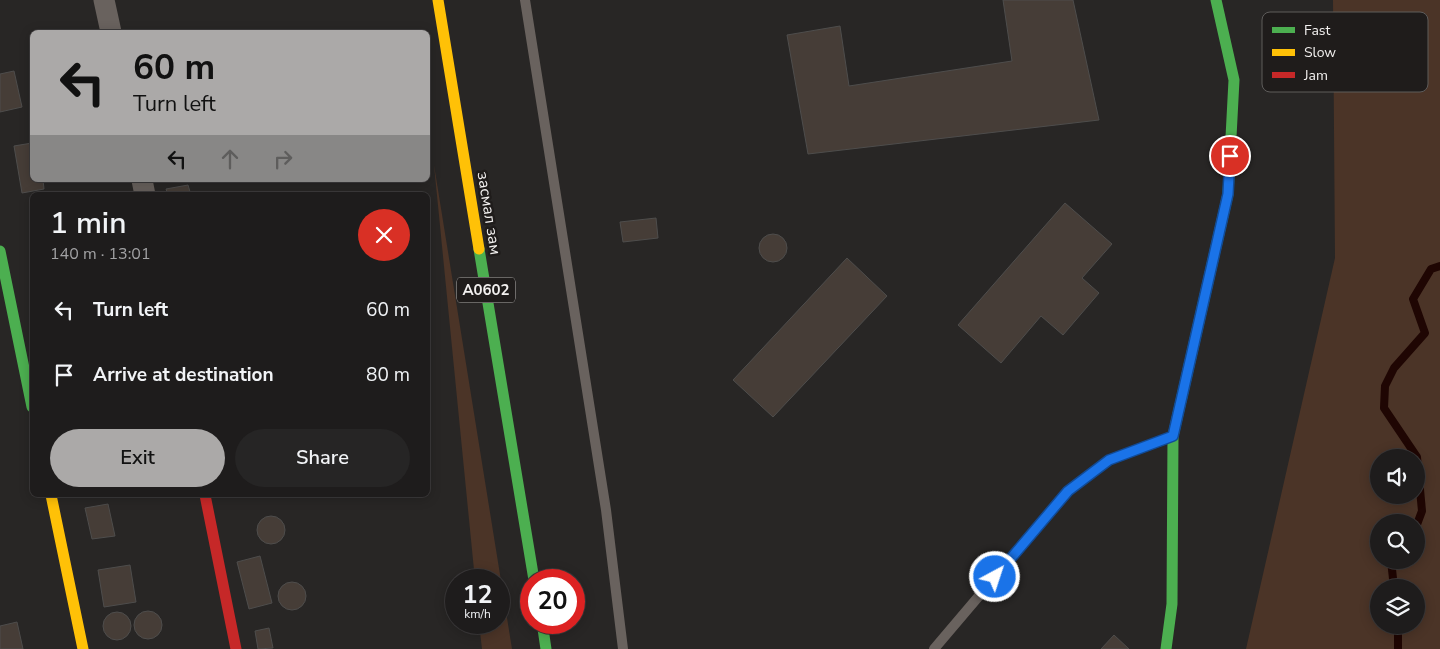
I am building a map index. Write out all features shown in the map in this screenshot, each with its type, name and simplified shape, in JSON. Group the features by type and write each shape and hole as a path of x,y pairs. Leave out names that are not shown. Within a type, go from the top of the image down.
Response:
{"main road":[{"name":"засмал зам","path":"438,0 532,569"},
{"path":"1166,649 1172,604 1173,436 1228,194 1234,80 1216,0"},
{"path":"0,251 30,397"},
{"path":"51,497 83,649"},
{"path":"205,497 236,649"},
{"path":"544,634 546,649"}],"street":[{"path":"104,0 111,30"}],"lane":[{"path":"525,0 606,510 622,649"},
{"path":"934,649 1068,491 1109,460 1173,436"}],"shaded area":[{"path":"1333,0 1440,0 1440,649 1246,649 1335,258 1334,92 1428,92 1428,12 1333,12"},
{"path":"434,165 499,569 474,569"},
{"path":"480,634 510,634 512,649 482,649"}],"building":[{"path":"1003,0 1073,0 1099,120 808,154 787,35 840,26 849,86 1012,61"},
{"path":"14,71 22,107 0,112 0,74"},
{"path":"30,143 30,182 43,182 44,189 22,193 14,146"},
{"path":"188,185 190,192 167,192 166,189"},
{"path":"1065,203 1112,244 1082,278 1099,293 1063,335 1041,316 1001,363 958,325"},
{"path":"656,218 658,238 623,242 620,222"},
{"path":"773,234 783,238 787,248 783,258 773,262 763,258 759,248 763,238"},
{"path":"847,258 887,296 773,417 733,380"},
{"path":"108,504 115,536 92,539 85,508"},
{"path":"271,516 281,520 285,530 281,540 271,544 261,540 257,530 261,520"},
{"path":"260,556 272,603 249,609 237,562"},
{"path":"130,565 136,602 104,607 98,570"},
{"path":"292,582 302,586 306,596 302,606 292,610 282,606 278,596 282,586"},
{"path":"148,611 158,615 162,625 158,635 148,639 138,635 134,625 138,615"},
{"path":"117,612 127,616 131,626 127,636 117,640 107,636 103,626 107,616"},
{"path":"17,622 23,649 0,649 0,626"},
{"path":"269,628 273,648 258,649 255,631"},
{"path":"1114,635 1129,649 1101,649"}],"waterway":[{"path":"1421,514 1417,457 1384,408 1385,386 1394,368 1425,333 1413,299 1431,269 1440,266"},
{"path":"1392,569 1393,579"},
{"path":"1398,634 1398,649"}],"traffic: fast":[{"path":"1166,649 1172,604 1173,436 1228,194 1234,80 1216,0"},
{"path":"479,249 532,569"},
{"path":"0,251 30,397"},
{"path":"544,634 546,649"}],"traffic: slow":[{"path":"438,0 479,249"},
{"path":"51,497 83,649"}],"traffic: jam":[{"path":"205,497 236,649"}],"route":[{"path":"995,577 1068,491 1109,460 1173,436 1228,194 1230,156"}]}
